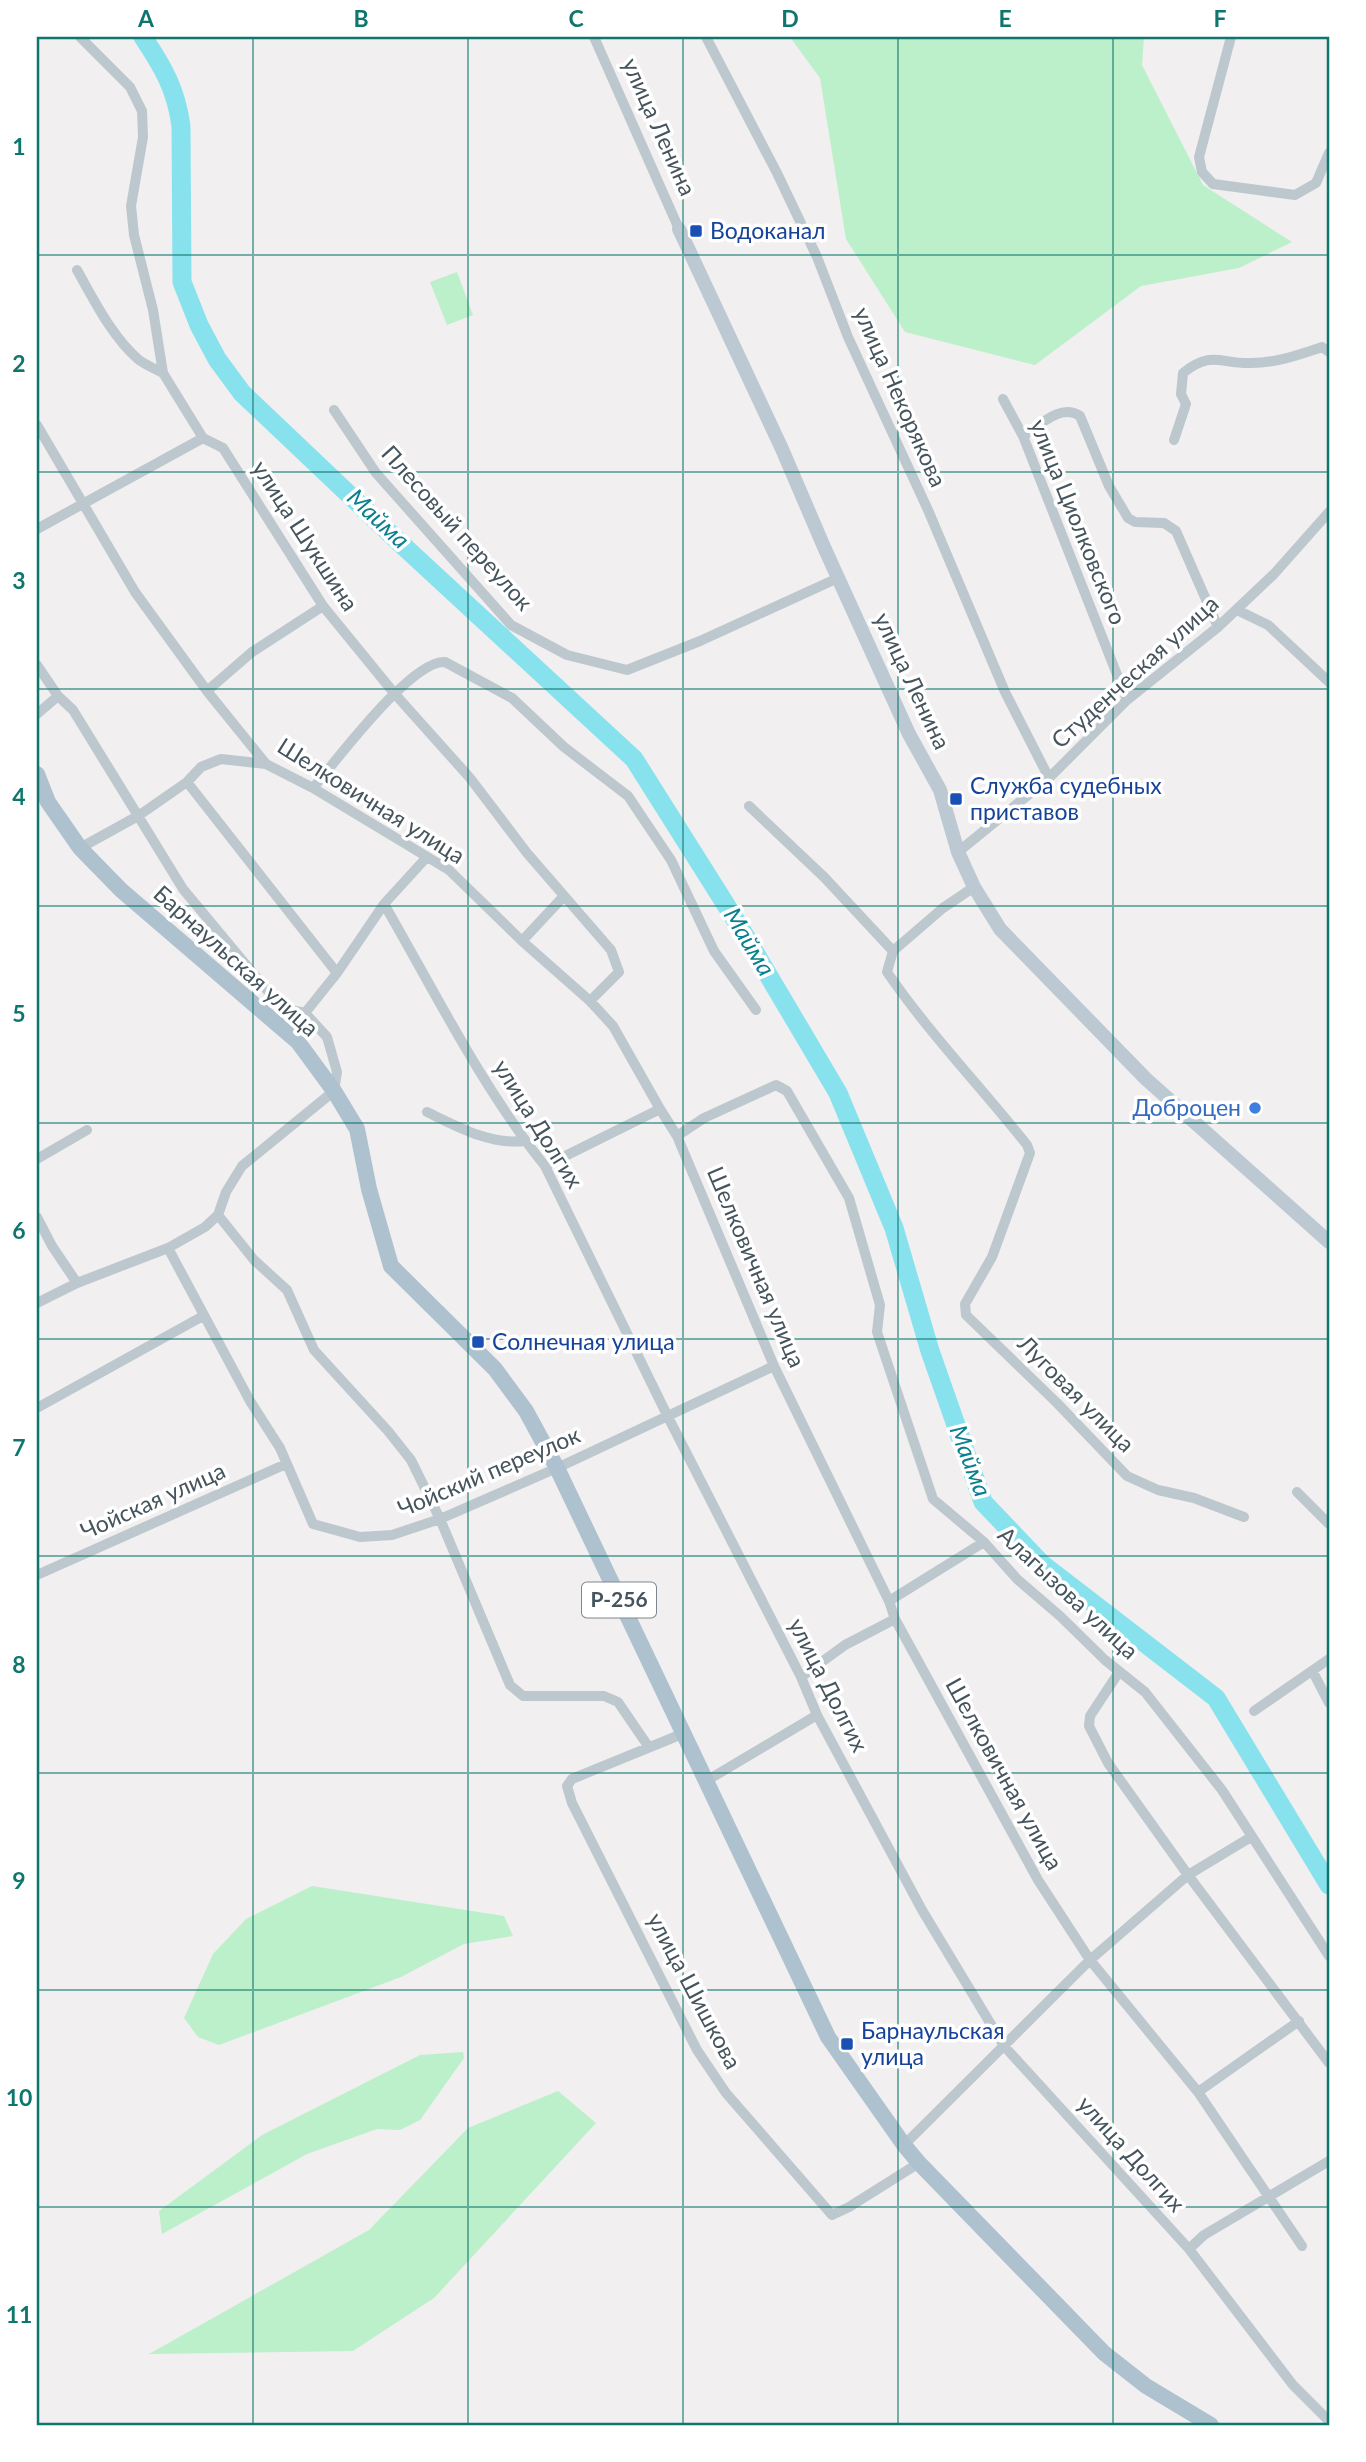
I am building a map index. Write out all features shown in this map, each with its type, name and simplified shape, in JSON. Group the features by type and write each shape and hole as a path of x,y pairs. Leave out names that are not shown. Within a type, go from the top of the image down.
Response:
{"main road":[{"name":"Барнаульская улица","path":"37,774 48,802 80,848 121,890 298,1042 334,1091 357,1129 369,1189 391,1266 495,1369 526,1411 557,1468 681,1734 828,2037 904,2145 1104,2353 1146,2386 1211,2425"}],"street":[{"name":"улица Шукшина","path":"80,37 130,87 142,111 143,137 131,206 134,236 153,310 163,373 203,438 223,448 323,606 394,693 470,778 527,853 611,950 619,971 590,1001"},
{"name":"улица Ленина","path":"594,37 909,734 940,790 958,852 974,887 1000,929 1146,1079 1329,1242"},
{"name":"улица Некорякова","path":"706,37 777,173 817,257 848,337 928,510 1005,692 1049,778"},
{"path":"1231,37 1199,157 1202,172 1213,184 1295,195 1316,183 1329,153"},
{"path":"77,270 102,314 122,341 139,360 163,373"},
{"path":"1174,440 1186,404 1181,394 1182,373 1196,362 1220,358 1249,363 1281,360 1322,347 1329,352"},
{"name":"улица Циолковского","path":"1003,399 1023,436 1128,700"},
{"name":"Плесовый переулок","path":"334,410 376,473 511,625 567,655 627,670 700,641 838,578"},
{"path":"1023,436 1062,411 1072,411 1080,416 1109,486 1128,517 1135,522 1164,523 1176,531 1218,627"},
{"name":"Шелковичная улица","path":"37,425 135,592 207,691 266,764 313,788 449,870 522,941 590,1001 613,1026 677,1136 774,1366 889,1601 895,1619 1038,1880 1090,1960 1198,2092 1302,2245"},
{"path":"37,529 203,438"},
{"name":"Студенческая улица","path":"958,852 1049,778 1128,700 1237,610 1274,574 1329,512"},
{"path":"207,691 252,652 323,606"},
{"path":"1237,610 1268,625 1329,682"},
{"path":"313,788 394,693 437,661 446,662 512,698 564,747 628,796 671,860 713,951 757,1010"},
{"path":"37,665 58,695 73,710 183,890 282,1008 305,1013 327,1037 337,1072 334,1091 242,1166 226,1192 218,1215 205,1227 168,1248 77,1283 37,1303"},
{"path":"37,715 58,695"},
{"path":"80,848 138,816 187,782 201,767 221,759 266,764"},
{"path":"187,782 337,973"},
{"path":"749,806 824,877 893,951 943,908 974,887"},
{"path":"298,1042 305,1013 337,973 384,904 426,858"},
{"path":"522,941 564,897"},
{"name":"улица Долгих","path":"384,904 491,1090 545,1166 667,1415 801,1677 817,1715 922,1910 1004,2046 1189,2249 1293,2385 1329,2421"},
{"name":"Луговая улица","path":"893,951 887,972 910,1005 990,1098 1027,1145 1030,1153 992,1257 965,1304 966,1315 1057,1403 1127,1476 1158,1490 1194,1498 1244,1517"},
{"name":"Алагызова улица","path":"677,1136 704,1118 776,1086 787,1091 849,1198 880,1305 877,1332 933,1499 984,1542 1017,1579 1119,1672 1145,1692 1222,1790 1329,1956"},
{"path":"545,1166 660,1110"},
{"path":"427,1112 470,1133 509,1143 525,1141"},
{"path":"37,1159 87,1130"},
{"path":"218,1215 254,1260 287,1290 314,1350 411,1460 440,1519 510,1685 523,1696 604,1696 618,1702 648,1746"},
{"path":"37,1217 52,1246 77,1283"},
{"name":"Чойский переулок","path":"168,1248 250,1401 280,1448 313,1524 360,1537 392,1535 440,1519 557,1468 774,1366"},
{"path":"37,1408 203,1316"},
{"name":"Чойская улица","path":"37,1575 286,1464"},
{"path":"1297,1492 1329,1524"},
{"path":"889,1601 984,1542"},
{"path":"801,1677 845,1645 895,1619"},
{"path":"1254,1711 1329,1659"},
{"path":"1119,1672 1090,1716 1088,1726 1108,1763 1188,1875 1329,2063"},
{"path":"1313,1672 1329,1703"},
{"path":"706,1781 817,1715"},
{"name":"улица Шишкова","path":"681,1734 572,1779 567,1786 572,1803 697,2050 726,2093 832,2215 919,2163"},
{"path":"904,2145 1090,1960 1188,1875 1251,1837"},
{"path":"1198,2092 1299,2021"},
{"path":"1189,2249 1204,2235 1329,2161"}],"green space":[{"path":"790,37 1144,37 1142,65 1203,185 1292,242 1239,268 1141,286 1035,365 905,332 846,239 820,78"},
{"path":"457,272 473,315 447,325 430,282"},
{"path":"312,1886 504,1916 513,1936 464,1944 401,1977 219,2045 198,2037 184,2018 213,1954 246,1919"},
{"path":"463,2052 464,2058 420,2120 400,2130 377,2129 307,2154 162,2234 159,2211 262,2135 420,2055"},
{"path":"558,2091 596,2123 434,2298 353,2351 149,2354 369,2230 468,2128"}],"waterway":[{"name":"Майма","path":"143,37 168,79 179,113 182,282 199,325 217,359 242,393 634,759 738,924 838,1093 894,1228 930,1351 983,1502 1042,1564 1216,1698 1329,1885"}],"place":[{"name":"Водоканал","path":"696,231"},
{"name":"Служба судебных приставов","path":"956,799"},
{"name":"Доброцен","path":"1255,1108"},
{"name":"Солнечная улица","path":"478,1342"},
{"name":"Барнаульская улица","path":"847,2044"}]}
